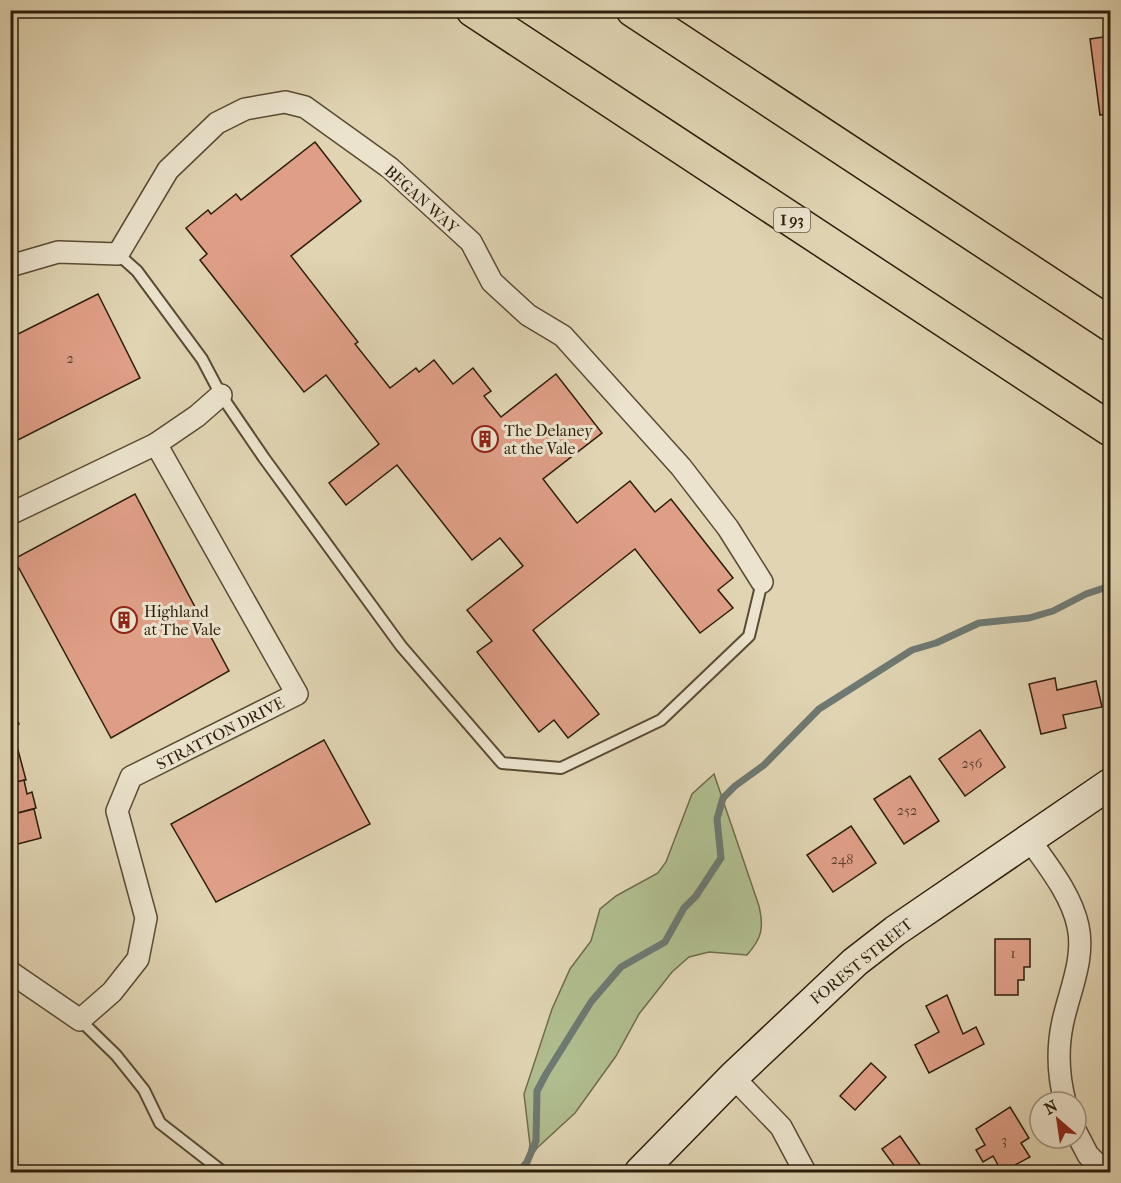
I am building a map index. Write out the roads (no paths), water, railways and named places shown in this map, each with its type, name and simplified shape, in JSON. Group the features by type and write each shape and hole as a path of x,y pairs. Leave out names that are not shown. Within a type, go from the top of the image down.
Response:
{"highway":[{"name":"I 93","path":"473,10 1110,429"},
{"path":"633,10 1110,324"}],"main road":[{"name":"FOREST STREET","path":"640,1173 733,1077 855,962 895,931 1110,784"}],"street":[{"name":"BEGAN WAY","path":"118,254 168,170 217,123 245,109 285,102 305,107 390,168 471,242 492,282 528,315 563,336 681,467 728,528 762,582"},
{"path":"10,266 58,252 118,254"},
{"path":"10,514 156,444 197,416 221,395"},
{"name":"STRATTON DRIVE","path":"80,1020 112,992 138,959 146,918 117,812 131,777 297,694 156,444"},
{"path":"1029,839 1069,900 1078,928 1077,970 1059,1044 1059,1071 1063,1090"},
{"path":"10,972 80,1020"},
{"path":"733,1077 780,1127 806,1173"},
{"path":"1085,1150 1105,1173"}],"lane":[{"path":"118,254 137,271 202,359 221,395 401,646 502,763 561,768 661,720 749,636 762,582"},
{"path":"80,1020 116,1055 144,1090 160,1123 223,1173"}],"waterway":[{"path":"518,1172 527,1162 536,1141 537,1091 546,1074 591,1002 621,967 665,942 684,908 696,896 721,858 717,819 723,798 735,786 764,765 819,709 912,650 936,643 979,623 1029,618 1053,611 1086,594 1110,586"}],"place":[{"name":"The Delaney at the Vale","path":"485,439"},
{"name":"Highland at The Vale","path":"124,620"}]}
